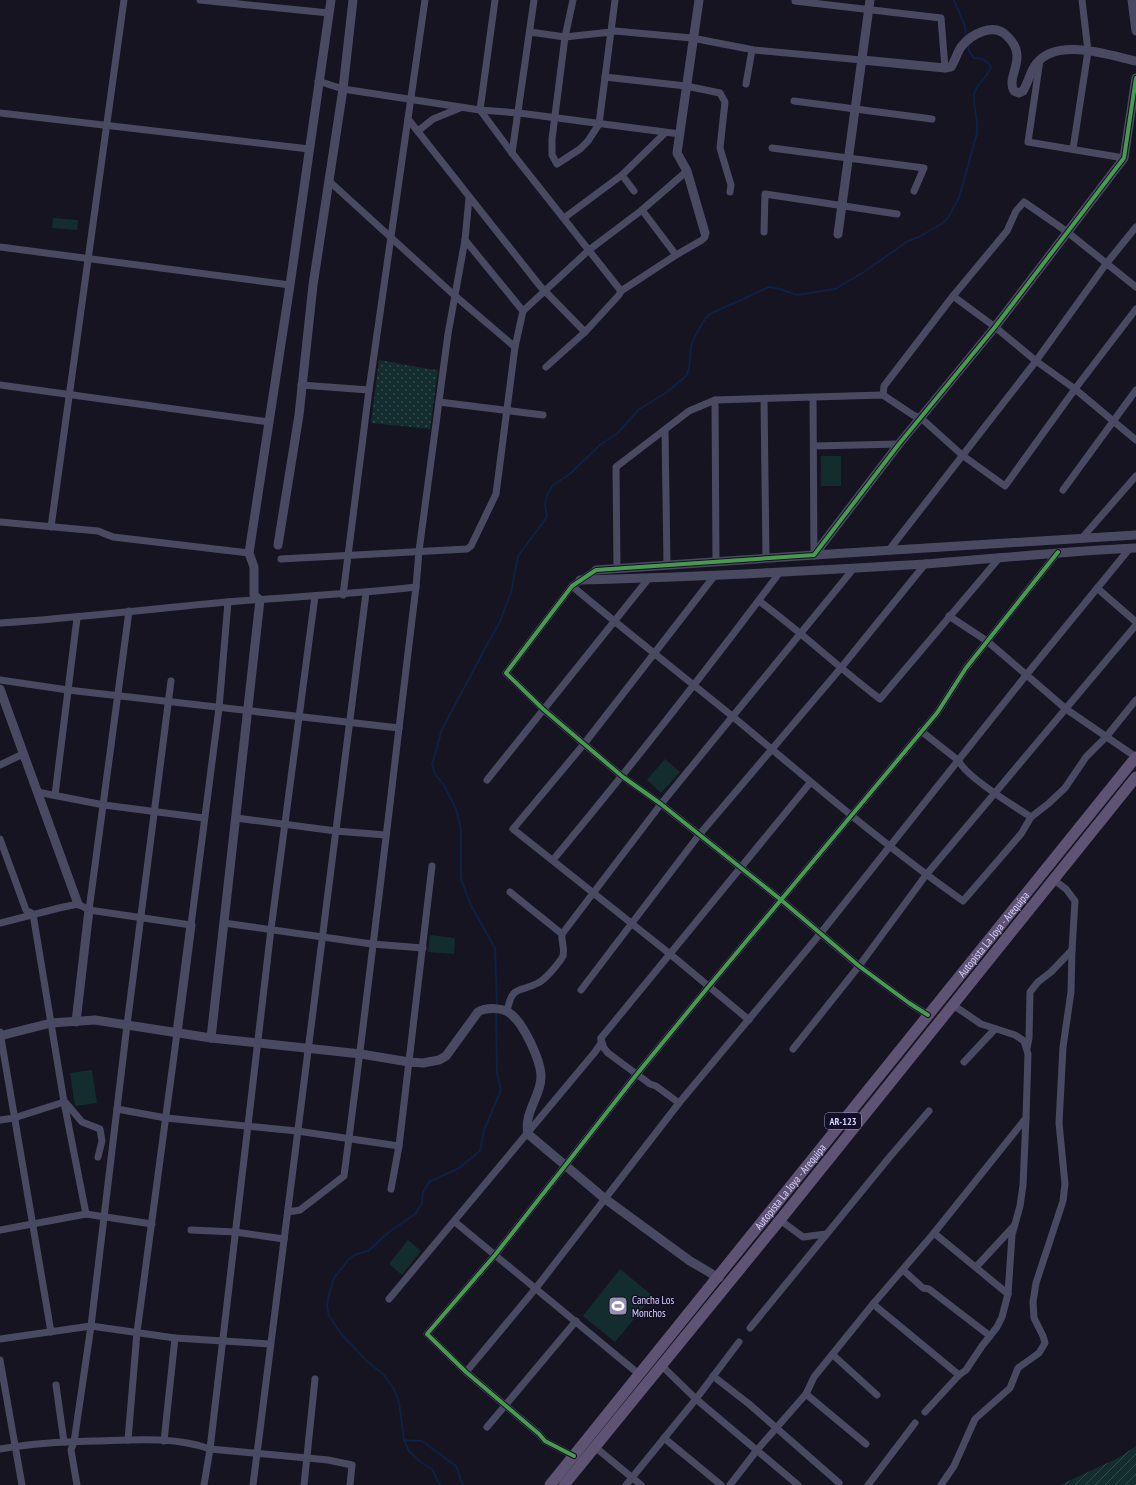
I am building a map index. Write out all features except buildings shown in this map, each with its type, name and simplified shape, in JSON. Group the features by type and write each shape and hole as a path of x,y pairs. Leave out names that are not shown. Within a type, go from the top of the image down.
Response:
{"main road":[{"name":"Autopista La Joya - Arequipa","path":"550,1485 719,1278 1136,757"},
{"name":"Autopista La Joya - Arequipa","path":"564,1485 780,1220 1136,777"}],"street":[{"path":"51,527 124,0"},
{"path":"200,0 329,14"},
{"path":"260,600 254,595 254,566 249,553 290,285 318,80 331,0"},
{"path":"278,545 299,416 301,385 343,89 353,0"},
{"path":"343,595 369,390 412,99 425,0"},
{"path":"495,0 480,110 621,292"},
{"path":"512,153 534,0"},
{"path":"573,0 565,37 554,117 552,155 558,164 580,149 588,141 599,124 615,0"},
{"path":"546,367 585,332 620,295 621,292 705,237 687,171 677,153 692,38 699,0"},
{"path":"1073,149 1088,51 1082,0"},
{"path":"1132,0 1136,31"},
{"path":"795,1 869,4 941,18 945,68"},
{"path":"838,234 847,157 869,4"},
{"path":"530,32 565,37 611,32 615,30 692,38 752,50 814,57 945,68 951,67 966,42 976,35 990,30 997,30 1006,34 1017,51 1017,65 1012,84 1012,88 1016,92 1023,91 1034,67 1040,60 1056,51 1088,51 1136,61"},
{"path":"746,84 752,50"},
{"path":"1040,60 1028,142 1124,158"},
{"path":"605,77 686,86 720,94 725,102 720,148 731,185 730,192"},
{"path":"814,555 899,444 995,327 1066,231 1124,158 1136,78"},
{"path":"318,80 343,89 480,110 519,112 680,134"},
{"path":"794,101 932,119"},
{"path":"418,131 433,119 462,107"},
{"path":"0,113 309,148"},
{"path":"408,119 469,198 544,290 585,332"},
{"path":"564,218 622,175 665,133"},
{"path":"772,148 924,168 914,191"},
{"path":"281,559 467,548 470,546 496,494 515,347 523,311 589,250 642,210 687,171"},
{"path":"622,175 634,191"},
{"path":"329,181 454,295 515,347"},
{"path":"764,232 765,194 897,214"},
{"path":"288,1212 300,1210 344,1176 361,1054 372,944 416,587 419,551 454,295 465,240 469,198"},
{"path":"882,395 884,386 953,296 1007,231 1016,211 1024,202 1066,231 1136,287"},
{"path":"642,210 676,255"},
{"path":"889,550 1036,361 1106,264 1136,227"},
{"path":"465,240 523,311"},
{"path":"0,247 88,260 290,285"},
{"path":"953,296 995,327 1036,361 1075,389 1136,440"},
{"path":"617,568 616,467 689,411 715,400 882,395 913,415 921,418 962,455 1005,486 1075,389 1136,309"},
{"path":"0,385 70,396 269,422"},
{"path":"301,385 369,390"},
{"path":"1063,490 1136,390"},
{"path":"813,398 814,555"},
{"path":"764,399 766,558"},
{"path":"715,400 716,562"},
{"path":"439,402 506,409 511,412 543,415"},
{"path":"665,430 667,565"},
{"path":"814,446 899,444"},
{"path":"1082,538 1136,476"},
{"path":"0,522 98,531 113,536 249,553"},
{"path":"928,1015 909,1003 859,966 780,899 661,804 623,777 543,709 506,673 572,586 596,570 1136,535"},
{"path":"580,580 854,568 1058,552 1133,548"},
{"path":"466,1372 536,1288 604,1198 680,1103 820,934 1027,674 1097,588 1133,548"},
{"path":"574,1456 545,1441 539,1434 466,1372 427,1334 495,1255 637,1074 780,899 852,816 937,712 954,684 1058,552"},
{"path":"759,601 800,632 840,669 880,699 1000,557"},
{"path":"581,990 700,835 840,669 926,563"},
{"path":"562,934 661,804 731,716 854,568"},
{"path":"553,860 623,777 780,572"},
{"path":"715,575 584,744 513,829 670,954 749,1020"},
{"path":"487,780 649,578"},
{"path":"572,586 771,749 810,783 926,875 964,902 1021,834 1031,817 1058,796 1091,751 1106,737 1136,700"},
{"path":"0,623 77,618 129,611 228,602 343,595 416,587"},
{"path":"1097,588 1136,622"},
{"path":"253,1485 366,593"},
{"path":"204,1485 210,1449 271,929 315,596"},
{"path":"211,1038 249,710 260,600"},
{"path":"128,1440 138,1332 218,708 228,602"},
{"path":"76,1022 89,910 129,611"},
{"path":"949,616 987,641 1066,709 1136,757"},
{"path":"55,795 77,618"},
{"path":"793,1048 859,966 926,875 1136,625"},
{"path":"0,680 68,690 399,728"},
{"path":"77,1485 71,1450 74,1442 92,1326 116,1109 142,918 154,810 171,681"},
{"path":"0,689 78,904"},
{"path":"921,731 959,761 961,766 1031,817"},
{"path":"0,766 24,754"},
{"path":"389,1299 596,1052 601,1043 601,1038 810,783"},
{"path":"37,792 104,805 154,810 204,818"},
{"path":"236,818 285,823 336,831 386,835"},
{"path":"0,839 26,910 33,914"},
{"path":"391,1189 399,1146 432,866"},
{"path":"941,1485 954,1466 975,1419 1010,1388 1018,1368 1039,1353 1044,1343 1043,1336 1034,1318 1033,1302 1036,1283 1063,1201 1065,1184 1059,1123 1063,1047 1071,992 1075,901 1066,889 1054,880"},
{"path":"507,1012 509,1000 517,990 538,984 558,964 564,950 562,934 510,892"},
{"path":"0,923 78,904 89,910 191,925"},
{"path":"33,914 64,1102 86,1214"},
{"path":"224,923 322,938 423,948"},
{"path":"924,1412 959,1375 966,1370 1000,1323 1008,1294 1008,1274 1014,1226 1020,1206 1023,1185 1030,992 1038,982 1051,972 1072,950"},
{"path":"953,1005 981,1024 1019,1037 1027,1048"},
{"path":"51,1332 0,1034 51,1023 95,1020 211,1038 361,1054 423,1063 439,1060 446,1056 478,1012 482,1009 494,1009 512,1014 524,1032 540,1066 540,1085 530,1112 528,1134"},
{"path":"964,1062 995,1029"},
{"path":"601,1038 604,1048 608,1053 680,1103"},
{"path":"0,1120 14,1118 64,1102"},
{"path":"64,1102 82,1122 100,1129 102,1141 98,1157"},
{"path":"116,1109 166,1118 248,1125 399,1146"},
{"path":"750,1328 929,1111"},
{"path":"730,1485 757,1450 806,1394 814,1377 873,1304 934,1233 1026,1118"},
{"path":"528,1134 604,1198 690,1261 719,1278"},
{"path":"0,1230 86,1214 103,1218 152,1224"},
{"path":"780,1220 803,1237 826,1234"},
{"path":"455,1222 640,1375"},
{"path":"976,1267 1014,1226"},
{"path":"191,1230 235,1232 284,1239"},
{"path":"934,1233 1008,1294"},
{"path":"902,1270 923,1288 929,1289 990,1336"},
{"path":"873,1304 959,1375"},
{"path":"487,1427 576,1321"},
{"path":"0,1339 92,1326 176,1338 270,1344"},
{"path":"164,1441 176,1338"},
{"path":"626,1485 696,1399 739,1342"},
{"path":"833,1355 877,1395"},
{"path":"0,1360 22,1485"},
{"path":"662,1366 696,1399 798,1485"},
{"path":"713,1376 749,1404 839,1483"},
{"path":"304,1485 315,1379"},
{"path":"56,1385 64,1442"},
{"path":"806,1394 866,1444"},
{"path":"868,1485 915,1423"},
{"path":"664,1438 721,1485"},
{"path":"0,1449 15,1446 64,1442 128,1440 191,1442 210,1449 328,1460 352,1465 350,1485"},
{"path":"595,1447 642,1485"}],"green space":[{"path":"53,218 78,220 77,230 52,228"},
{"path":"379,360 438,370 430,429 371,423"},
{"path":"821,456 841,456 841,486 821,486"},
{"path":"665,759 680,772 661,793 647,780"},
{"path":"430,935 455,938 454,954 428,952"},
{"path":"92,1070 97,1103 75,1106 70,1073"},
{"path":"408,1240 421,1251 402,1275 389,1264"},
{"name":"Cancha Los Monchos","path":"620,1269 653,1296 615,1342 583,1316"},
{"path":"1136,1446 1136,1485 1060,1485 1120,1457"}],"waterway":[{"path":"954,0 965,26 966,37"},
{"path":"497,1006 495,948 471,906 461,879 461,829 456,809 445,787 435,774 432,765 442,729 501,619 511,592 518,556 547,517 545,505 547,495 552,486 571,473 600,445 618,433 638,410 667,392 686,376 689,369 691,346 705,319 710,314 769,287 797,295 835,289 864,272 908,241 919,237 948,218 959,198 977,133 974,100 975,91 991,67 984,60 974,58 969,51 968,43"},
{"path":"440,1485 432,1469 419,1461 409,1451 404,1440 399,1402 394,1389 384,1375 367,1361 342,1335 329,1316 327,1306 334,1278 348,1260 354,1255 368,1251 389,1232 415,1214 422,1203 423,1192 429,1182 459,1168 480,1151 484,1130 501,1090 497,1073 496,1013"},
{"path":"404,1440 422,1441 456,1466 463,1485"}],"cycle path":[{"path":"928,1015 909,1003 859,966 780,899 661,804 623,777 543,709 506,673 572,586 596,570 814,555 899,444 995,327 1124,158 1136,78"},
{"path":"574,1456 545,1441 539,1434 466,1372 427,1334 495,1255 637,1074 709,986 937,713 966,668 1058,552"}],"place":[{"name":"Cancha Los Monchos","path":"618,1306"}]}
